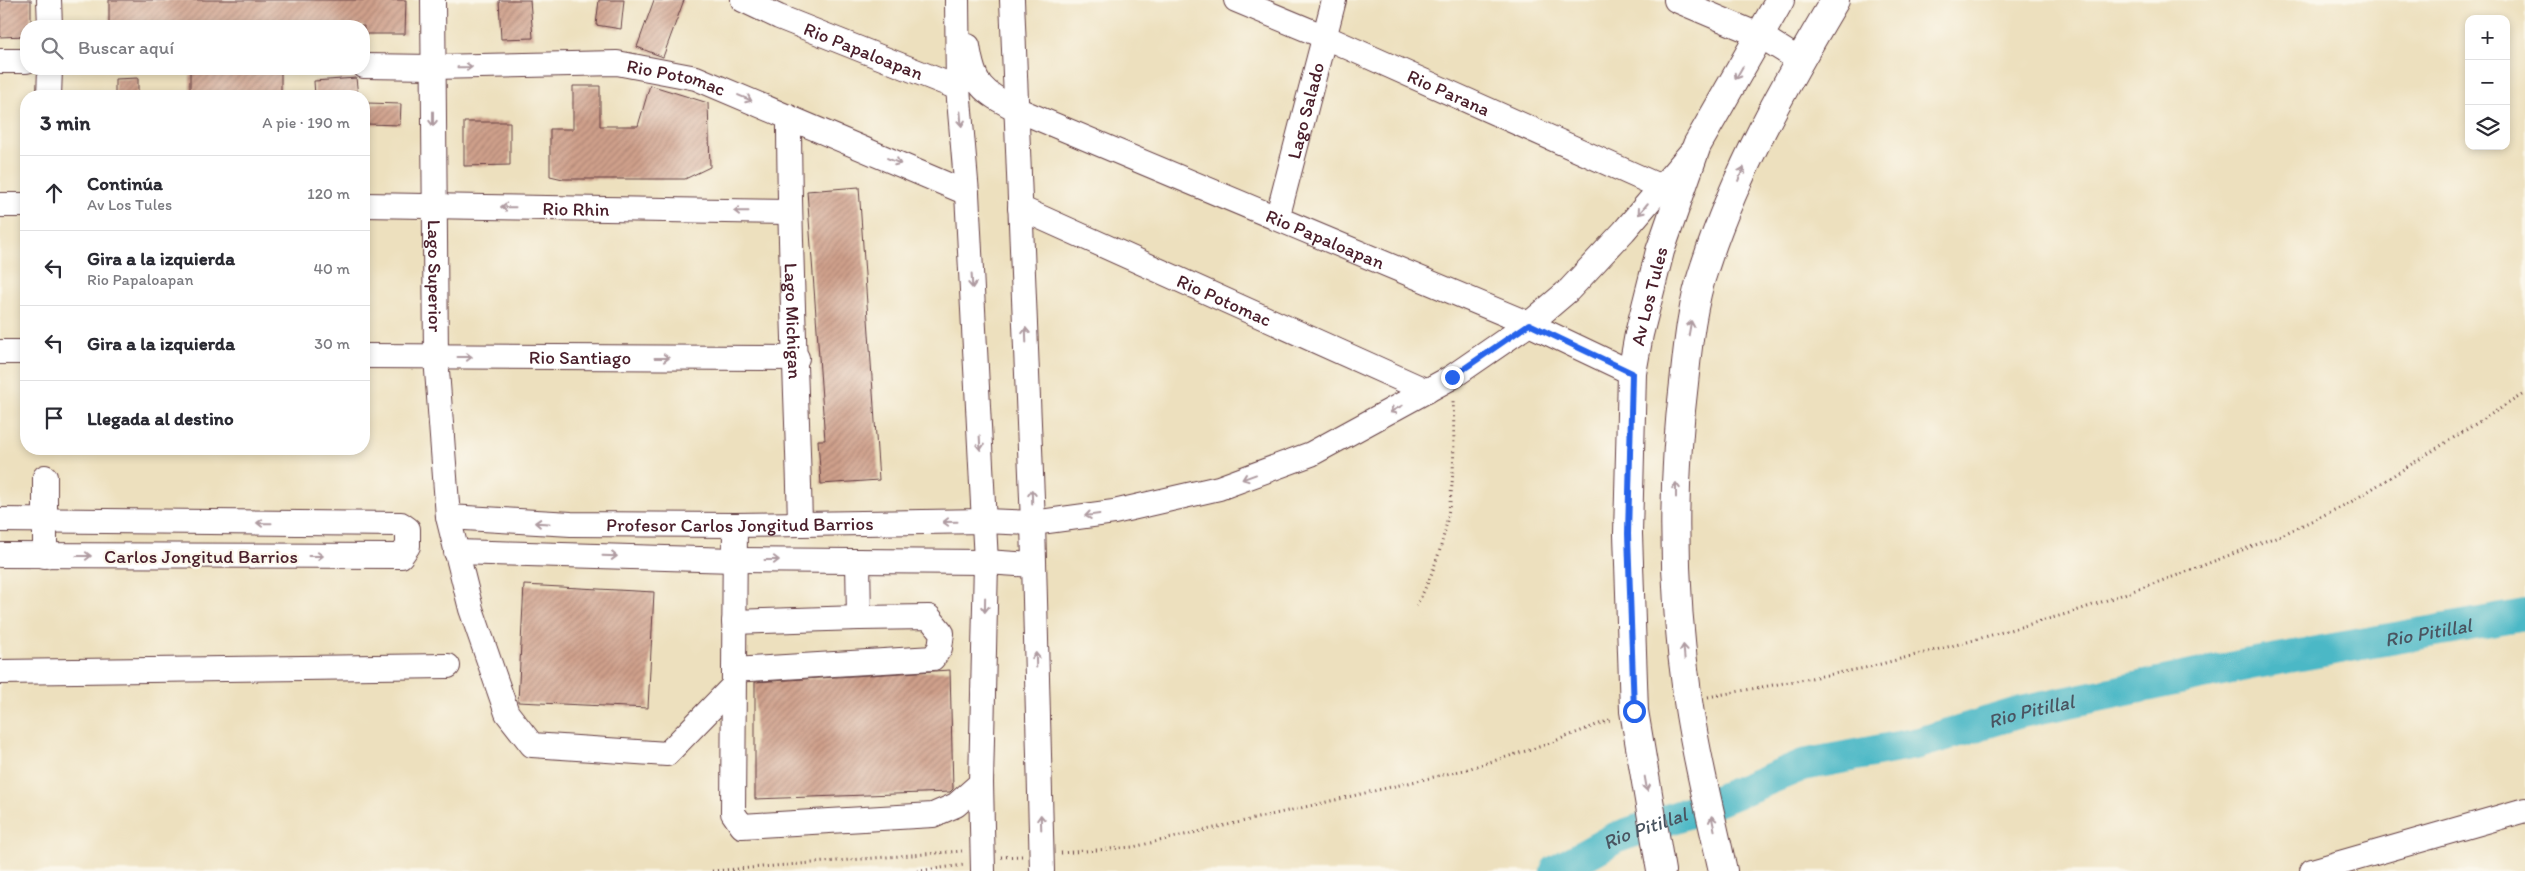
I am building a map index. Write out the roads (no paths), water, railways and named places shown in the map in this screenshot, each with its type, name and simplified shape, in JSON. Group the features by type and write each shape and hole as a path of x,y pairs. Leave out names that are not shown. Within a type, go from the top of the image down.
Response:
{"main road":[{"name":"Av Los Tules","path":"1661,871 1636,724 1628,534 1632,373 1639,334 1660,251 1697,145 1780,0"},
{"path":"1723,871 1688,701 1676,569 1676,482 1681,407 1690,328 1704,268 1724,213 1752,147 1834,0"}],"street":[{"path":"49,0 50,20"},
{"name":"Lago Superior","path":"433,0 436,357 448,517 471,609 507,712 532,745 667,754 734,678"},
{"name":"Rio Papaloapan","path":"743,0 779,8 958,88"},
{"path":"957,0 958,88 968,193 986,562 981,784 983,861"},
{"name":"Rio Papaloapan","path":"962,0 974,76 985,93 1016,109 1529,324 1632,373"},
{"path":"1012,0 1033,524 1042,863"},
{"name":"Rio Parana","path":"1236,0 1325,37 1661,187"},
{"name":"Lago Salado","path":"1277,219 1334,0"},
{"path":"1676,0 1760,36 1799,60"},
{"path":"0,61 20,61"},
{"name":"Rio Potomac","path":"370,66 433,67 617,63 696,78 968,193"},
{"path":"49,90 50,75"},
{"name":"Lago Michigan","path":"789,117 789,212 796,358 800,524"},
{"name":"Profesor Carlos Jongitud Barrios","path":"448,517 571,524 735,525 984,521 1033,524 1114,512 1219,488 1311,454 1452,377 1529,324 1569,290 1697,145"},
{"path":"0,205 20,205"},
{"name":"Rio Rhin","path":"370,205 789,212"},
{"name":"Rio Potomac","path":"1020,208 1427,391"},
{"path":"0,352 20,352"},
{"name":"Rio Santiago","path":"370,356 796,358"},
{"path":"45,477 45,556"},
{"name":"Carlos Jongitud Barrios","path":"0,520 400,524 408,529 408,546 401,556 0,555"},
{"path":"569,555 571,524"},
{"path":"735,525 733,813 742,826 933,815 956,804 981,784"},
{"name":"Profesor Carlos Jongitud Barrios","path":"456,552 734,560 986,562 1033,565"},
{"path":"858,561 859,618"},
{"path":"734,622 928,617 942,633 940,648 934,658 734,678"},
{"path":"0,672 448,666"},
{"path":"2312,871 2525,810"}],"waterway":[{"name":"Rio Pitillal","path":"1556,871 1615,838 1690,812 1803,765 1919,743 2021,712 2250,664 2525,615"}]}
